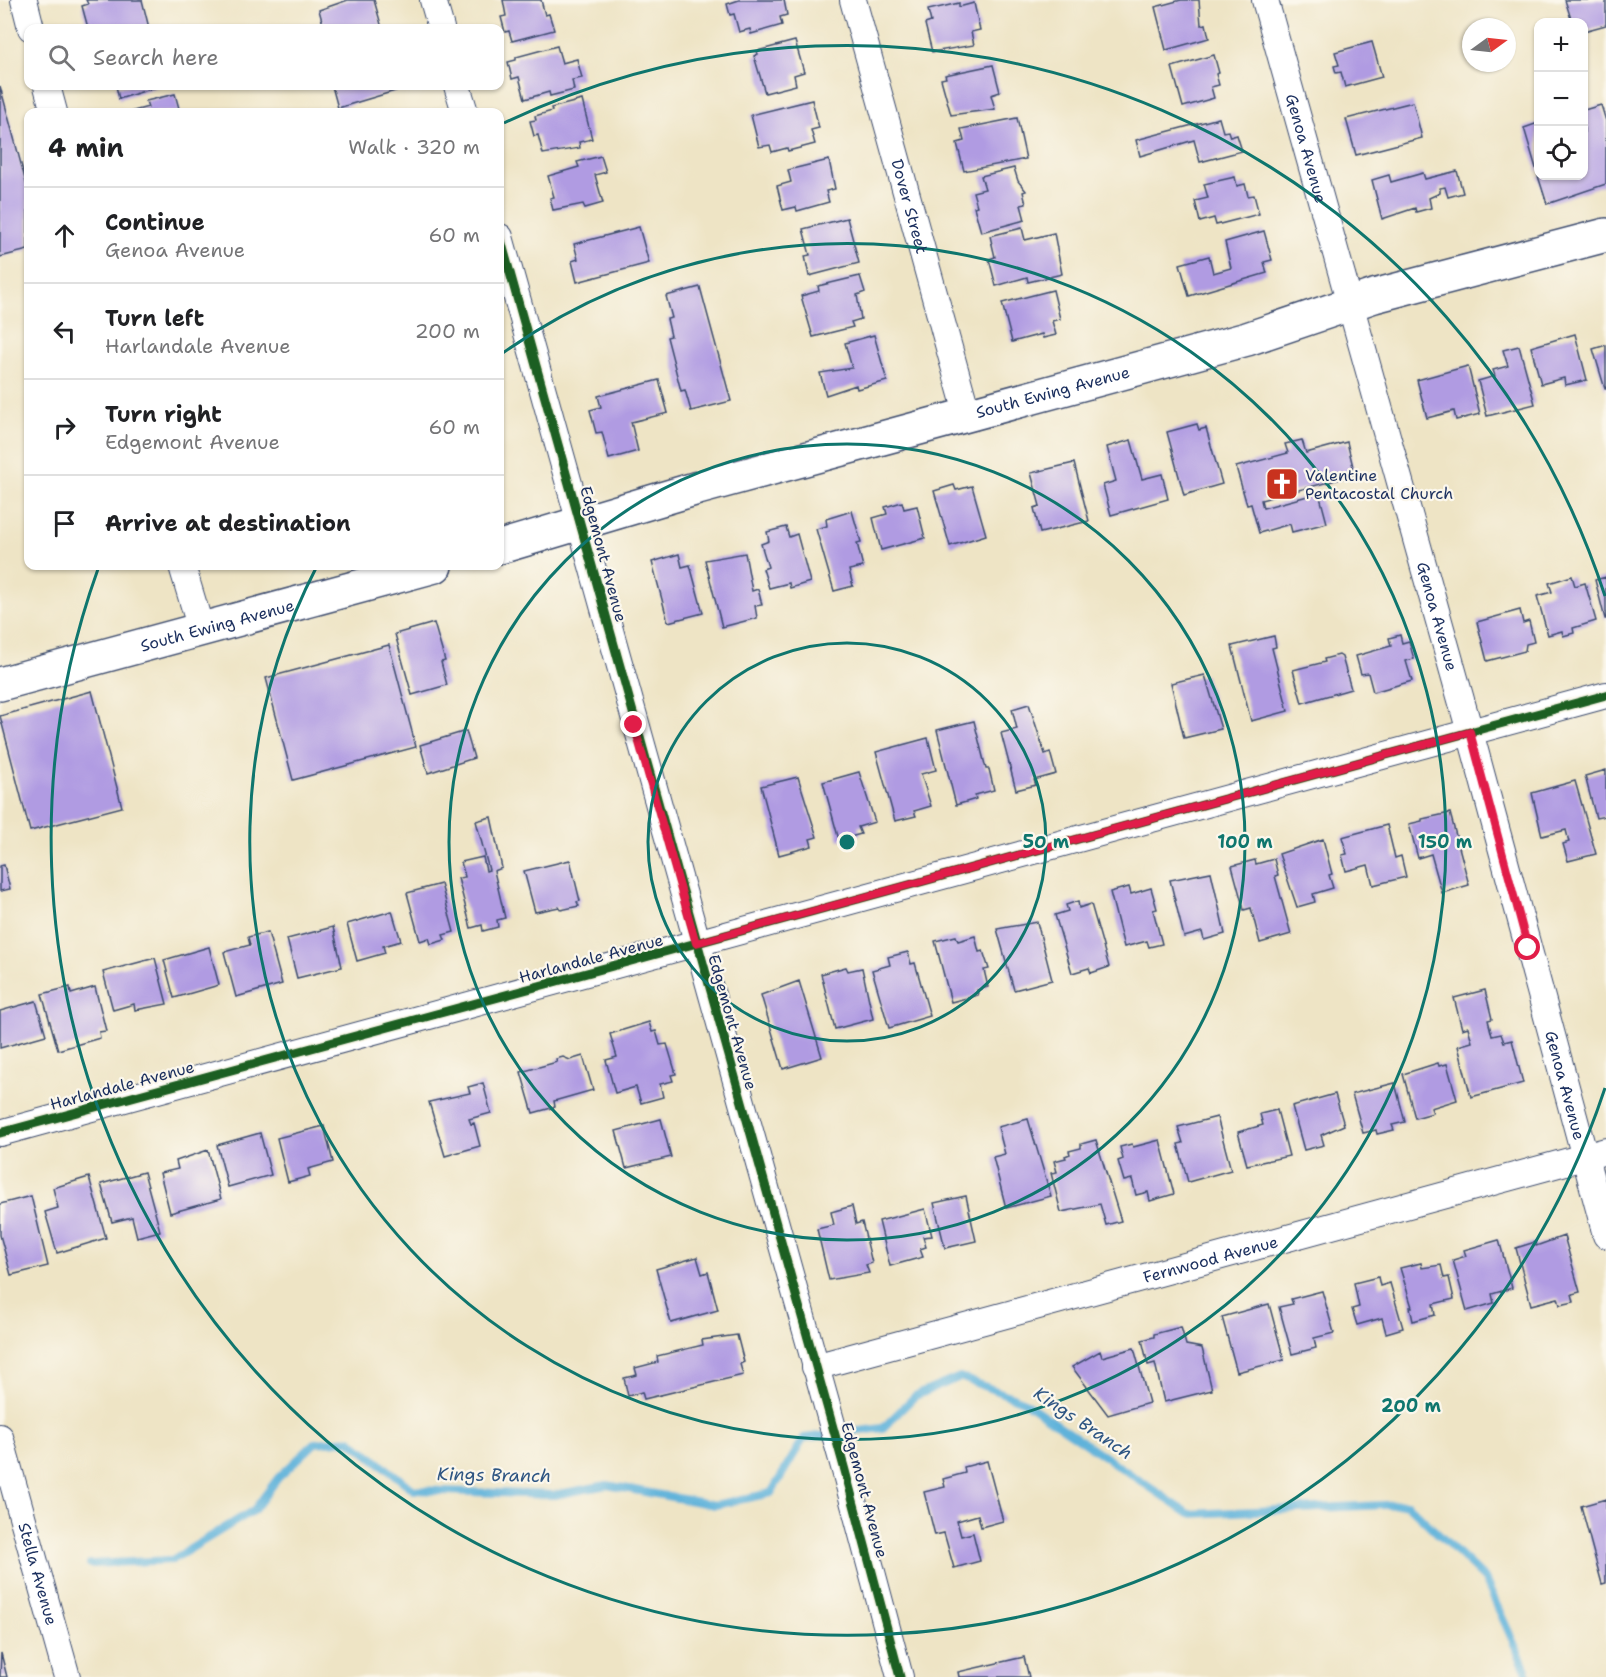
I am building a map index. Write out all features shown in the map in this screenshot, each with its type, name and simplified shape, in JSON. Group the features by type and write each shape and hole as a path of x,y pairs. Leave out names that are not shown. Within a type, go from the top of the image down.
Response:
{"street":[{"path":"24,0 31,24"},
{"path":"433,0 440,24"},
{"name":"Dover Street","path":"854,0 967,414"},
{"name":"Genoa Avenue","path":"1265,0 1470,732 1595,1154 1606,1235"},
{"path":"48,90 53,108"},
{"path":"458,90 464,108"},
{"name":"South Ewing Avenue","path":"504,545 967,414 1247,339 1350,303 1606,235"},
{"name":"Edgemont Avenue","path":"504,251 844,1467 900,1677"},
{"path":"183,570 201,629"},
{"name":"South Ewing Avenue","path":"0,684 420,570"},
{"name":"Harlandale Avenue","path":"0,1133 1606,695"},
{"name":"Fernwood Avenue","path":"815,1367 1595,1154"},
{"name":"Stella Avenue","path":"0,1437 67,1677"}],"building":[{"path":"86,0 142,0 148,24 87,24 82,6 88,4"},
{"path":"348,0 374,0 381,24 323,24 319,10"},
{"path":"503,0 541,0 545,15 549,14 554,30 512,41 509,31 505,32 501,17 506,16"},
{"path":"739,0 784,0 787,15 780,17 782,25 751,34 750,29 739,32 734,14 730,15 727,4"},
{"path":"1181,0 1199,0 1201,25 1206,24 1209,38 1166,50 1155,7"},
{"path":"1565,0 1606,0 1606,25 1588,30 1588,18 1571,18"},
{"path":"959,3 959,7 974,3 980,30 971,32 974,45 932,52 925,24 931,22 928,10"},
{"path":"795,41 804,72 794,75 796,85 765,93 754,56 758,54 757,51"},
{"path":"1372,42 1382,77 1345,87 1341,72 1336,73 1334,66 1339,65 1335,52"},
{"path":"557,46 562,63 577,59 582,78 572,80 574,90 550,96 549,92 525,99 519,77 512,79 508,62 516,60 516,57"},
{"path":"1214,55 1219,73 1216,74 1219,85 1211,87 1214,98 1183,107 1172,67"},
{"path":"993,65 1000,92 991,95 995,109 951,115 941,79 946,78 945,75"},
{"path":"0,86 24,175 24,251 0,257"},
{"path":"117,90 147,90 119,99"},
{"path":"333,90 398,90 338,108"},
{"path":"175,94 179,108 144,108 148,107 146,101"},
{"path":"582,100 592,139 579,142 580,148 543,154 538,135 534,136 530,121 536,120 535,116 552,111 551,108"},
{"path":"812,100 819,128 811,130 815,144 788,151 787,148 772,152 770,145 759,147 751,115"},
{"path":"1413,102 1422,138 1356,155 1346,119"},
{"path":"1601,105 1606,121 1606,184 1547,204 1539,180 1588,180 1588,109"},
{"path":"1017,118 1026,159 964,171 957,143 964,141 961,129"},
{"path":"1219,118 1223,132 1228,131 1230,137 1237,135 1242,151 1200,162 1194,140 1140,156 1136,140"},
{"path":"1534,124 1534,162 1524,128"},
{"path":"601,156 606,172 595,175 603,203 585,208 583,204 553,210 550,198 554,197 548,176 579,167 577,162"},
{"path":"829,160 835,189 826,191 829,202 797,211 796,207 783,210 777,186 791,182 788,170"},
{"path":"1014,168 1018,181 1026,191 1023,192 1026,204 1021,205 1025,220 981,232 974,207 977,206 973,192 985,189 981,176"},
{"path":"1457,171 1463,193 1448,197 1445,187 1440,188 1440,193 1429,198 1431,208 1416,212 1415,208 1382,219 1372,180 1389,175 1391,182 1423,173 1425,179"},
{"path":"1235,177 1237,186 1245,184 1248,196 1254,195 1259,214 1216,225 1214,218 1200,222 1195,201 1208,198 1204,184"},
{"path":"847,218 859,263 809,276 805,256 810,255 803,229"},
{"path":"639,227 649,263 577,282 572,261 578,259 574,244"},
{"path":"1022,228 1025,240 1054,233 1062,274 1028,282 1027,277 996,286 989,259 995,257 990,236"},
{"path":"1264,231 1272,260 1264,262 1267,273 1189,296 1180,264 1209,256 1213,273 1231,268 1225,242"},
{"path":"860,276 865,292 857,295 861,319 851,322 853,327 813,337 801,296 819,291 818,286"},
{"path":"700,287 731,401 691,411 685,390 681,391 667,337 671,336 667,319 672,318 666,296"},
{"path":"1053,290 1060,319 1052,321 1056,335 1043,338 1042,334 1012,342 1002,303"},
{"path":"1575,334 1587,380 1565,385 1564,378 1541,384 1531,347"},
{"path":"874,335 887,381 857,389 856,385 826,395 820,373 852,368 845,343"},
{"path":"1606,345 1606,389 1605,389 1593,349"},
{"path":"1519,346 1535,404 1487,416 1478,381 1495,376 1493,370 1508,366 1503,350"},
{"path":"1468,366 1480,414 1456,420 1454,411 1427,418 1417,380"},
{"path":"659,380 668,413 631,422 638,451 609,459 602,432 596,433 590,410 601,407 598,396"},
{"path":"1197,424 1199,430 1206,428 1222,484 1184,495 1167,432"},
{"path":"1131,440 1142,479 1162,474 1168,499 1111,515 1103,485 1116,481 1107,447"},
{"name":"Valentine Pentacostal Church","path":"1302,440 1306,453 1347,442 1355,475 1261,500 1263,508 1319,493 1327,523 1292,532 1290,524 1259,533 1251,504 1247,505 1236,467 1288,453 1285,444"},
{"path":"1074,463 1089,521 1040,533 1034,508 1040,506 1031,473"},
{"path":"954,485 956,490 972,486 986,535 950,546 934,491"},
{"path":"902,502 904,509 917,506 925,538 881,550 873,518 887,514 885,507"},
{"path":"852,511 861,542 857,543 863,567 849,570 853,586 834,591 816,529 827,526 826,519"},
{"path":"786,527 789,537 797,534 810,582 790,588 789,583 769,588 763,569 768,567 761,544 769,541 767,532"},
{"path":"745,553 752,591 758,589 762,605 755,606 757,618 722,627 705,560"},
{"path":"679,554 682,567 690,565 703,613 668,622 652,562"},
{"path":"1572,576 1575,586 1585,583 1596,621 1573,628 1574,633 1563,636 1562,631 1548,635 1537,596 1552,592 1549,583"},
{"path":"1606,577 1606,619 1605,619 1595,580"},
{"path":"1520,610 1523,623 1529,621 1534,642 1526,644 1525,651 1487,661 1477,622"},
{"path":"434,623 445,661 441,662 447,685 412,695 395,634"},
{"path":"1400,635 1402,643 1409,641 1414,659 1406,661 1412,681 1373,692 1368,673 1361,674 1356,656 1391,646 1389,638"},
{"path":"1274,636 1276,647 1272,648 1288,711 1251,721 1232,646"},
{"path":"389,645 416,747 293,780 266,678"},
{"path":"1339,655 1342,657 1351,689 1302,703 1293,670 1325,662 1324,659"},
{"path":"1205,675 1221,729 1184,738 1171,683"},
{"path":"92,691 122,807 30,831 0,716"},
{"path":"1029,704 1045,754 1050,752 1056,774 1034,780 1036,785 1016,790 1001,733 1017,729 1012,709"},
{"path":"974,721 986,769 989,769 994,790 975,795 976,799 956,805 937,730"},
{"path":"466,731 474,758 428,773 420,745"},
{"path":"928,738 936,770 921,774 931,806 914,811 916,816 895,821 876,752"},
{"path":"1606,770 1606,816 1596,818 1585,776"},
{"path":"859,772 875,822 858,827 861,834 839,840 823,782"},
{"path":"798,777 817,837 810,839 812,846 779,855 761,786"},
{"path":"1575,781 1596,854 1568,861 1563,844 1569,842 1566,830 1542,836 1532,793"},
{"path":"1450,813 1469,885 1442,893 1431,854 1418,858 1409,824"},
{"path":"491,817 502,868 494,871 505,918 497,920 498,927 483,931 482,925 471,928 458,878 465,877 461,862 483,857 486,871 489,870 476,821"},
{"path":"1387,825 1395,858 1401,856 1406,877 1373,885 1368,865 1346,871 1342,855 1347,854 1342,837"},
{"path":"1323,839 1332,874 1329,875 1333,888 1313,894 1315,902 1297,907 1279,854"},
{"path":"1274,859 1278,875 1275,876 1291,934 1260,943 1251,908 1244,910 1232,866 1255,860 1256,864"},
{"path":"570,860 580,901 577,902 579,906 535,912 524,871"},
{"path":"4,865 10,889 0,891 0,866"},
{"path":"1211,872 1225,934 1204,940 1202,932 1184,937 1170,880"},
{"path":"441,884 454,932 443,935 445,940 431,944 429,938 420,941 407,893"},
{"path":"1129,887 1131,894 1151,888 1157,909 1153,910 1162,944 1149,947 1147,941 1124,947 1110,892"},
{"path":"1078,901 1079,908 1091,904 1109,967 1091,973 1089,968 1072,973 1055,915 1068,911 1066,905"},
{"path":"392,911 401,941 383,946 385,953 357,961 347,924"},
{"path":"1037,922 1052,980 1014,990 997,929"},
{"path":"333,927 342,967 297,978 287,939"},
{"path":"268,932 282,984 236,997 224,952 250,945 248,937"},
{"path":"956,936 958,941 975,936 979,952 983,951 989,969 984,970 988,987 977,990 978,995 951,1002 935,941"},
{"path":"209,947 219,985 174,998 164,960"},
{"path":"908,952 911,964 915,963 930,1016 889,1028 872,970 890,965 888,957"},
{"path":"155,958 167,1004 135,1010 134,1004 113,1010 103,972"},
{"path":"846,967 848,971 862,968 873,1019 835,1029 821,974"},
{"path":"799,981 822,1057 783,1069 761,995"},
{"path":"70,987 71,994 95,987 106,1031 99,1032 100,1038 58,1050 42,994"},
{"path":"1485,990 1492,1019 1488,1020 1492,1036 1501,1034 1504,1042 1512,1040 1523,1083 1471,1097 1458,1046 1472,1042 1468,1027 1462,1029 1454,998"},
{"path":"36,1001 46,1035 0,1048 0,1011"},
{"path":"649,1022 652,1032 656,1031 660,1045 667,1044 676,1074 671,1075 673,1081 660,1084 663,1097 641,1103 636,1087 615,1093 606,1060 617,1057 610,1034"},
{"path":"583,1056 593,1090 554,1101 555,1107 533,1113 521,1072 557,1062 556,1059 563,1057 570,1060"},
{"path":"1438,1063 1439,1066 1447,1064 1457,1100 1431,1108 1433,1113 1415,1118 1403,1074"},
{"path":"483,1083 491,1113 469,1119 471,1124 474,1123 480,1146 445,1156 429,1102 470,1093 468,1087"},
{"path":"1395,1083 1405,1122 1392,1125 1394,1130 1377,1134 1376,1130 1363,1133 1352,1094"},
{"path":"1335,1094 1344,1125 1321,1135 1324,1145 1304,1150 1292,1106"},
{"path":"1277,1110 1289,1156 1247,1165 1238,1132 1263,1125 1260,1114"},
{"path":"1217,1117 1231,1170 1188,1182 1178,1144 1183,1143 1178,1127"},
{"path":"661,1119 671,1157 626,1168 616,1131"},
{"path":"1028,1119 1051,1196 1006,1208 993,1157 1005,1154 998,1127"},
{"path":"324,1126 333,1162 308,1169 310,1176 288,1182 277,1138"},
{"path":"260,1133 271,1175 228,1187 217,1145"},
{"path":"1096,1140 1121,1221 1106,1225 1100,1204 1061,1212 1051,1173 1057,1172 1054,1161 1066,1158 1065,1156 1070,1154 1069,1151 1081,1148 1081,1144"},
{"path":"1160,1140 1174,1194 1150,1201 1148,1192 1136,1195 1132,1179 1124,1181 1118,1161 1123,1159 1120,1147 1132,1144 1133,1147"},
{"path":"208,1150 221,1199 170,1213 160,1173 178,1169 176,1161"},
{"path":"144,1172 160,1231 137,1237 132,1217 112,1222 101,1184"},
{"path":"89,1177 106,1238 57,1253 45,1212 58,1208 53,1188"},
{"path":"31,1196 48,1266 11,1275 0,1235 0,1204"},
{"path":"966,1196 976,1241 945,1248 934,1203"},
{"path":"852,1206 856,1224 862,1222 872,1263 866,1265 869,1273 829,1280 817,1229 834,1225 831,1212"},
{"path":"925,1209 932,1236 923,1237 926,1247 920,1249 923,1257 890,1266 879,1221"},
{"path":"1564,1236 1580,1292 1572,1294 1574,1302 1560,1305 1558,1298 1531,1305 1516,1248 1535,1242 1536,1246"},
{"path":"1499,1240 1512,1288 1492,1294 1494,1303 1467,1311 1453,1260 1466,1256 1464,1250"},
{"path":"697,1257 702,1274 708,1272 718,1310 671,1323 656,1269"},
{"path":"1421,1263 1422,1268 1441,1265 1444,1278 1449,1277 1454,1299 1433,1304 1435,1315 1413,1321 1410,1307 1412,1307 1400,1268"},
{"path":"1378,1277 1380,1286 1390,1283 1403,1328 1386,1333 1382,1318 1357,1325 1352,1309 1359,1307 1354,1283"},
{"path":"1322,1291 1334,1333 1314,1338 1316,1348 1292,1354 1279,1307 1293,1304 1291,1299"},
{"path":"1269,1304 1284,1360 1237,1372 1222,1317"},
{"path":"1181,1327 1186,1345 1202,1348 1212,1390 1164,1402 1155,1363 1148,1365 1142,1340 1154,1337 1154,1334"},
{"path":"737,1335 744,1362 740,1364 743,1375 644,1399 642,1392 628,1396 624,1378 637,1375 635,1368 658,1362 657,1356 703,1345 702,1340"},
{"path":"1134,1348 1149,1403 1108,1415 1072,1367 1100,1351 1102,1357"},
{"path":"987,1461 1003,1521 981,1527 978,1515 957,1521 961,1536 973,1533 980,1561 954,1568 944,1533 935,1535 924,1492 945,1487 943,1479 965,1473 964,1467"},
{"path":"1606,1499 1606,1583 1602,1584 1581,1506"},
{"path":"1,1653 7,1677 0,1677"},
{"path":"1024,1657 1029,1677 959,1677 958,1672"}],"waterway":[{"name":"Kings Branch","path":"90,1564 172,1560 254,1510 278,1478 315,1443 350,1440 414,1490 554,1495 607,1485 715,1505 771,1493 804,1438 883,1428 915,1396 960,1377 1023,1401 1189,1514 1407,1504 1485,1579 1529,1677"}],"cycle path":[{"path":"504,251 844,1467 900,1677"},
{"path":"0,1133 1606,695"}],"place":[{"name":"Valentine Pentacostal Church","path":"1282,484"}],"route":[{"path":"634,725 696,943 1470,732 1528,948"}]}
